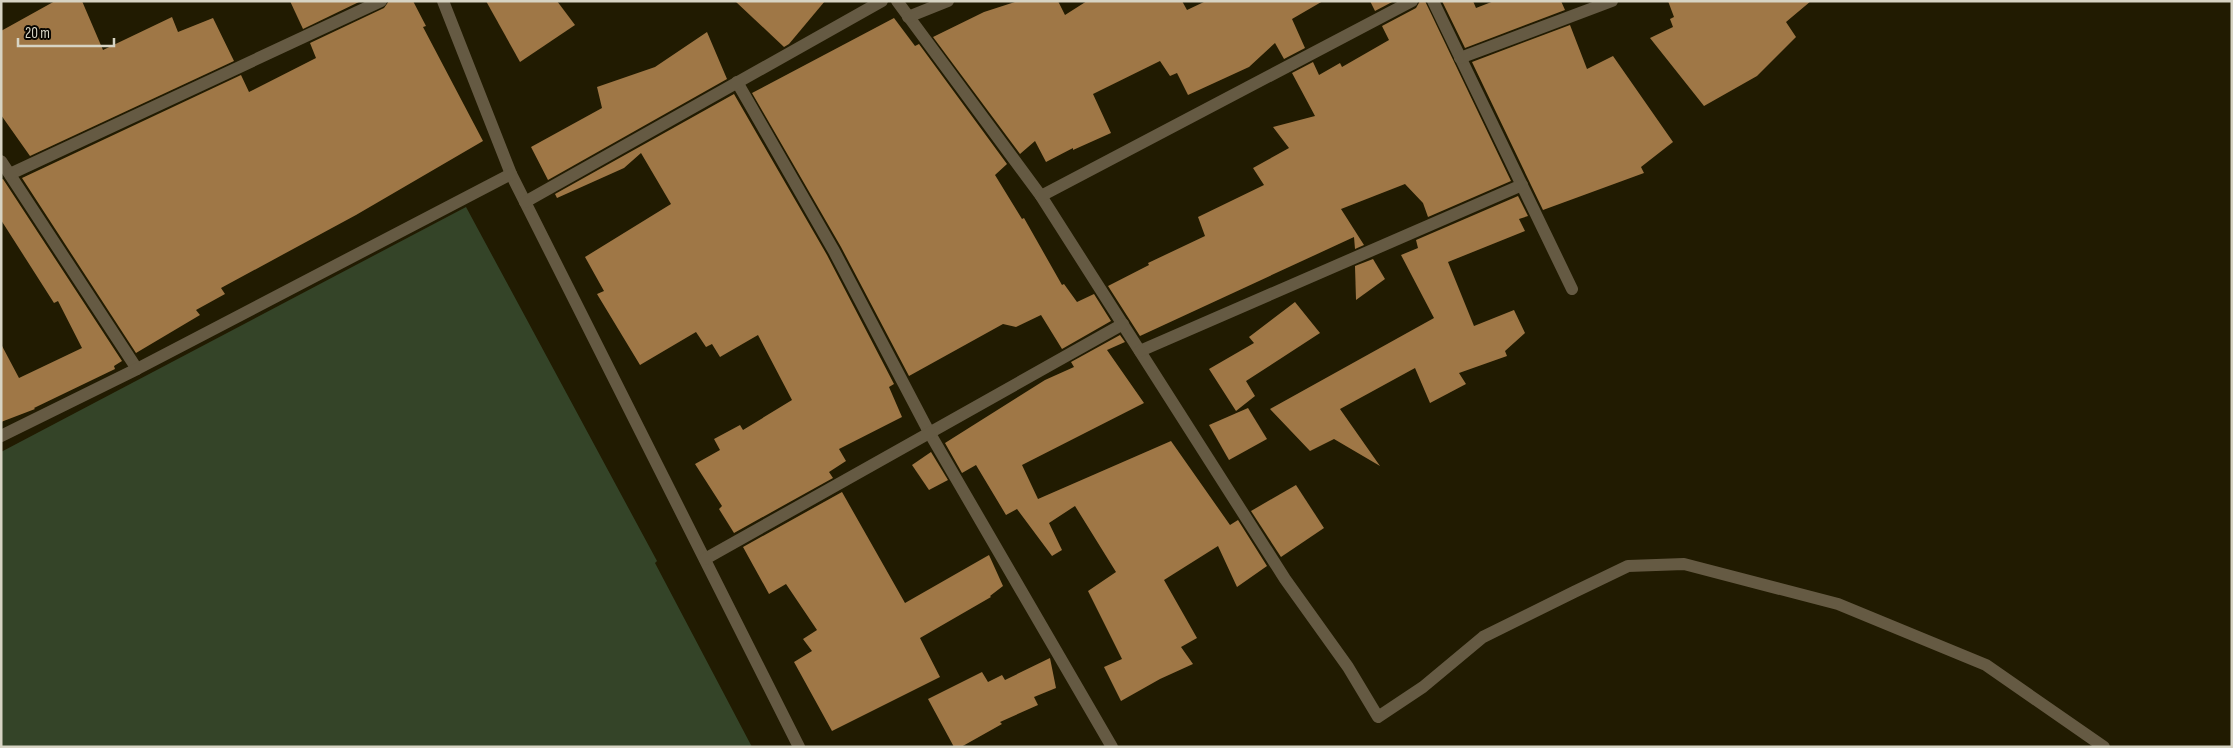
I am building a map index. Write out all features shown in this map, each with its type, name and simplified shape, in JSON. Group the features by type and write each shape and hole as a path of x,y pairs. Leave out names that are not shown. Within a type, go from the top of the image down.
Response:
{"street":[{"path":"10,174 381,1"},
{"path":"443,1 511,174 799,747"},
{"path":"525,202 882,1"},
{"path":"897,1 1041,196 1285,579 1348,667 1378,717 1423,687 1483,637 1628,566 1684,564 1838,604 1986,665 2104,747"},
{"path":"908,17 948,1"},
{"path":"1041,196 1412,1"},
{"path":"1433,1 1572,290"},
{"path":"1460,58 1612,1"},
{"path":"737,82 834,251 929,432 1112,747"},
{"path":"1,161 137,369"},
{"path":"1,436 137,369 511,174"},
{"path":"1140,351 1522,185"},
{"path":"705,559 1123,324"}],"green space":[{"path":"466,207 657,561 655,563 752,747 1,747 1,452"}],"building":[{"path":"55,1 82,1 103,50 172,17 178,32 213,18 234,61 30,156 1,115 1,31"},
{"path":"290,1 361,1 303,29"},
{"path":"389,1 413,1 426,26 423,27 483,141 356,215 221,288 225,294 196,310 200,315 136,353 22,178 241,75 249,92 316,58 310,43 384,8"},
{"path":"486,1 557,1 575,25 520,62"},
{"path":"735,1 825,1 789,44 784,47"},
{"path":"1018,1 1058,1 1065,15 1087,1 1182,1 1187,10 1206,1 1323,1 1292,19 1305,48 1284,59 1275,43 1249,67 1188,95 1177,73 1170,76 1160,61 1093,94 1111,133 1073,150 1073,148 1046,162 1035,141 1020,154 933,37 984,12"},
{"path":"1370,1 1394,1 1375,11"},
{"path":"1420,1 1425,1 1511,181 1428,217 1423,203 1405,184 1341,209 1364,245 1355,249 1354,237 1140,336 1108,286 1149,265 1148,263 1205,236 1198,217 1264,185 1253,168 1289,148 1273,127 1315,116 1292,73 1313,62 1319,75 1340,63 1342,67 1389,40 1382,26 1416,8"},
{"path":"1442,1 1473,1 1476,8 1494,1 1561,1 1565,10 1465,48"},
{"path":"1668,1 1811,1 1786,22 1796,37 1757,76 1704,106 1650,38 1673,27 1670,19 1674,17"},
{"path":"894,18 915,46 919,44 1007,164 995,175 1022,219 1024,218 1062,285 1064,284 1077,302 1094,294 1111,321 1062,349 1041,315 1016,327 1003,324 909,376 841,247 752,93"},
{"path":"1570,25 1587,69 1613,56 1673,142 1641,167 1644,173 1543,210 1472,62"},
{"path":"707,32 727,79 548,180 531,147 602,108 597,87 655,67"},
{"path":"734,94 827,255 894,384 889,387 902,417 839,449 846,461 829,472 833,478 734,533 719,509 722,506 695,464 720,450 714,439 740,425 743,430 792,400 758,335 720,357 712,344 706,347 696,332 640,365 597,294 604,291 585,257 671,204 641,153 624,168 557,198 555,194"},
{"path":"3,179 122,361 114,366 115,369 35,409 1,422 1,344 19,378 82,348 58,301 54,303 1,220 1,180"},
{"path":"1518,196 1528,216 1519,219 1525,231 1448,262 1474,326 1514,310 1525,333 1505,351 1507,356 1459,373 1466,384 1430,403 1415,368 1340,409 1380,466 1334,439 1310,451 1270,409 1434,318 1401,255 1418,248 1416,240"},
{"path":"1373,259 1385,279 1356,300 1355,266"},
{"path":"1295,302 1320,333 1246,381 1255,396 1236,411 1209,369 1254,343 1249,337"},
{"path":"1120,335 1125,342 1107,350 1144,403 1022,465 1038,499 1171,441 1230,525 1238,520 1267,566 1237,587 1218,546 1164,580 1197,638 1181,647 1193,664 1160,679 1121,701 1104,667 1122,659 1088,591 1116,572 1075,506 1049,523 1062,550 1052,556 1017,509 1006,515 976,465 962,473 945,443 1045,380 1074,367 1071,362"},
{"path":"1248,408 1267,439 1229,460 1209,425"},
{"path":"931,452 948,480 929,490 912,465"},
{"path":"1296,485 1324,528 1281,557 1251,511"},
{"path":"842,492 905,603 989,555 1003,586 991,597 920,638 940,677 832,731 794,662 812,651 803,639 817,630 786,584 769,594 743,547"},
{"path":"1050,658 1056,688 1034,697 1038,705 1000,722 1002,724 961,747 954,747 928,699 982,672 988,682 1002,675 1005,680"}]}
